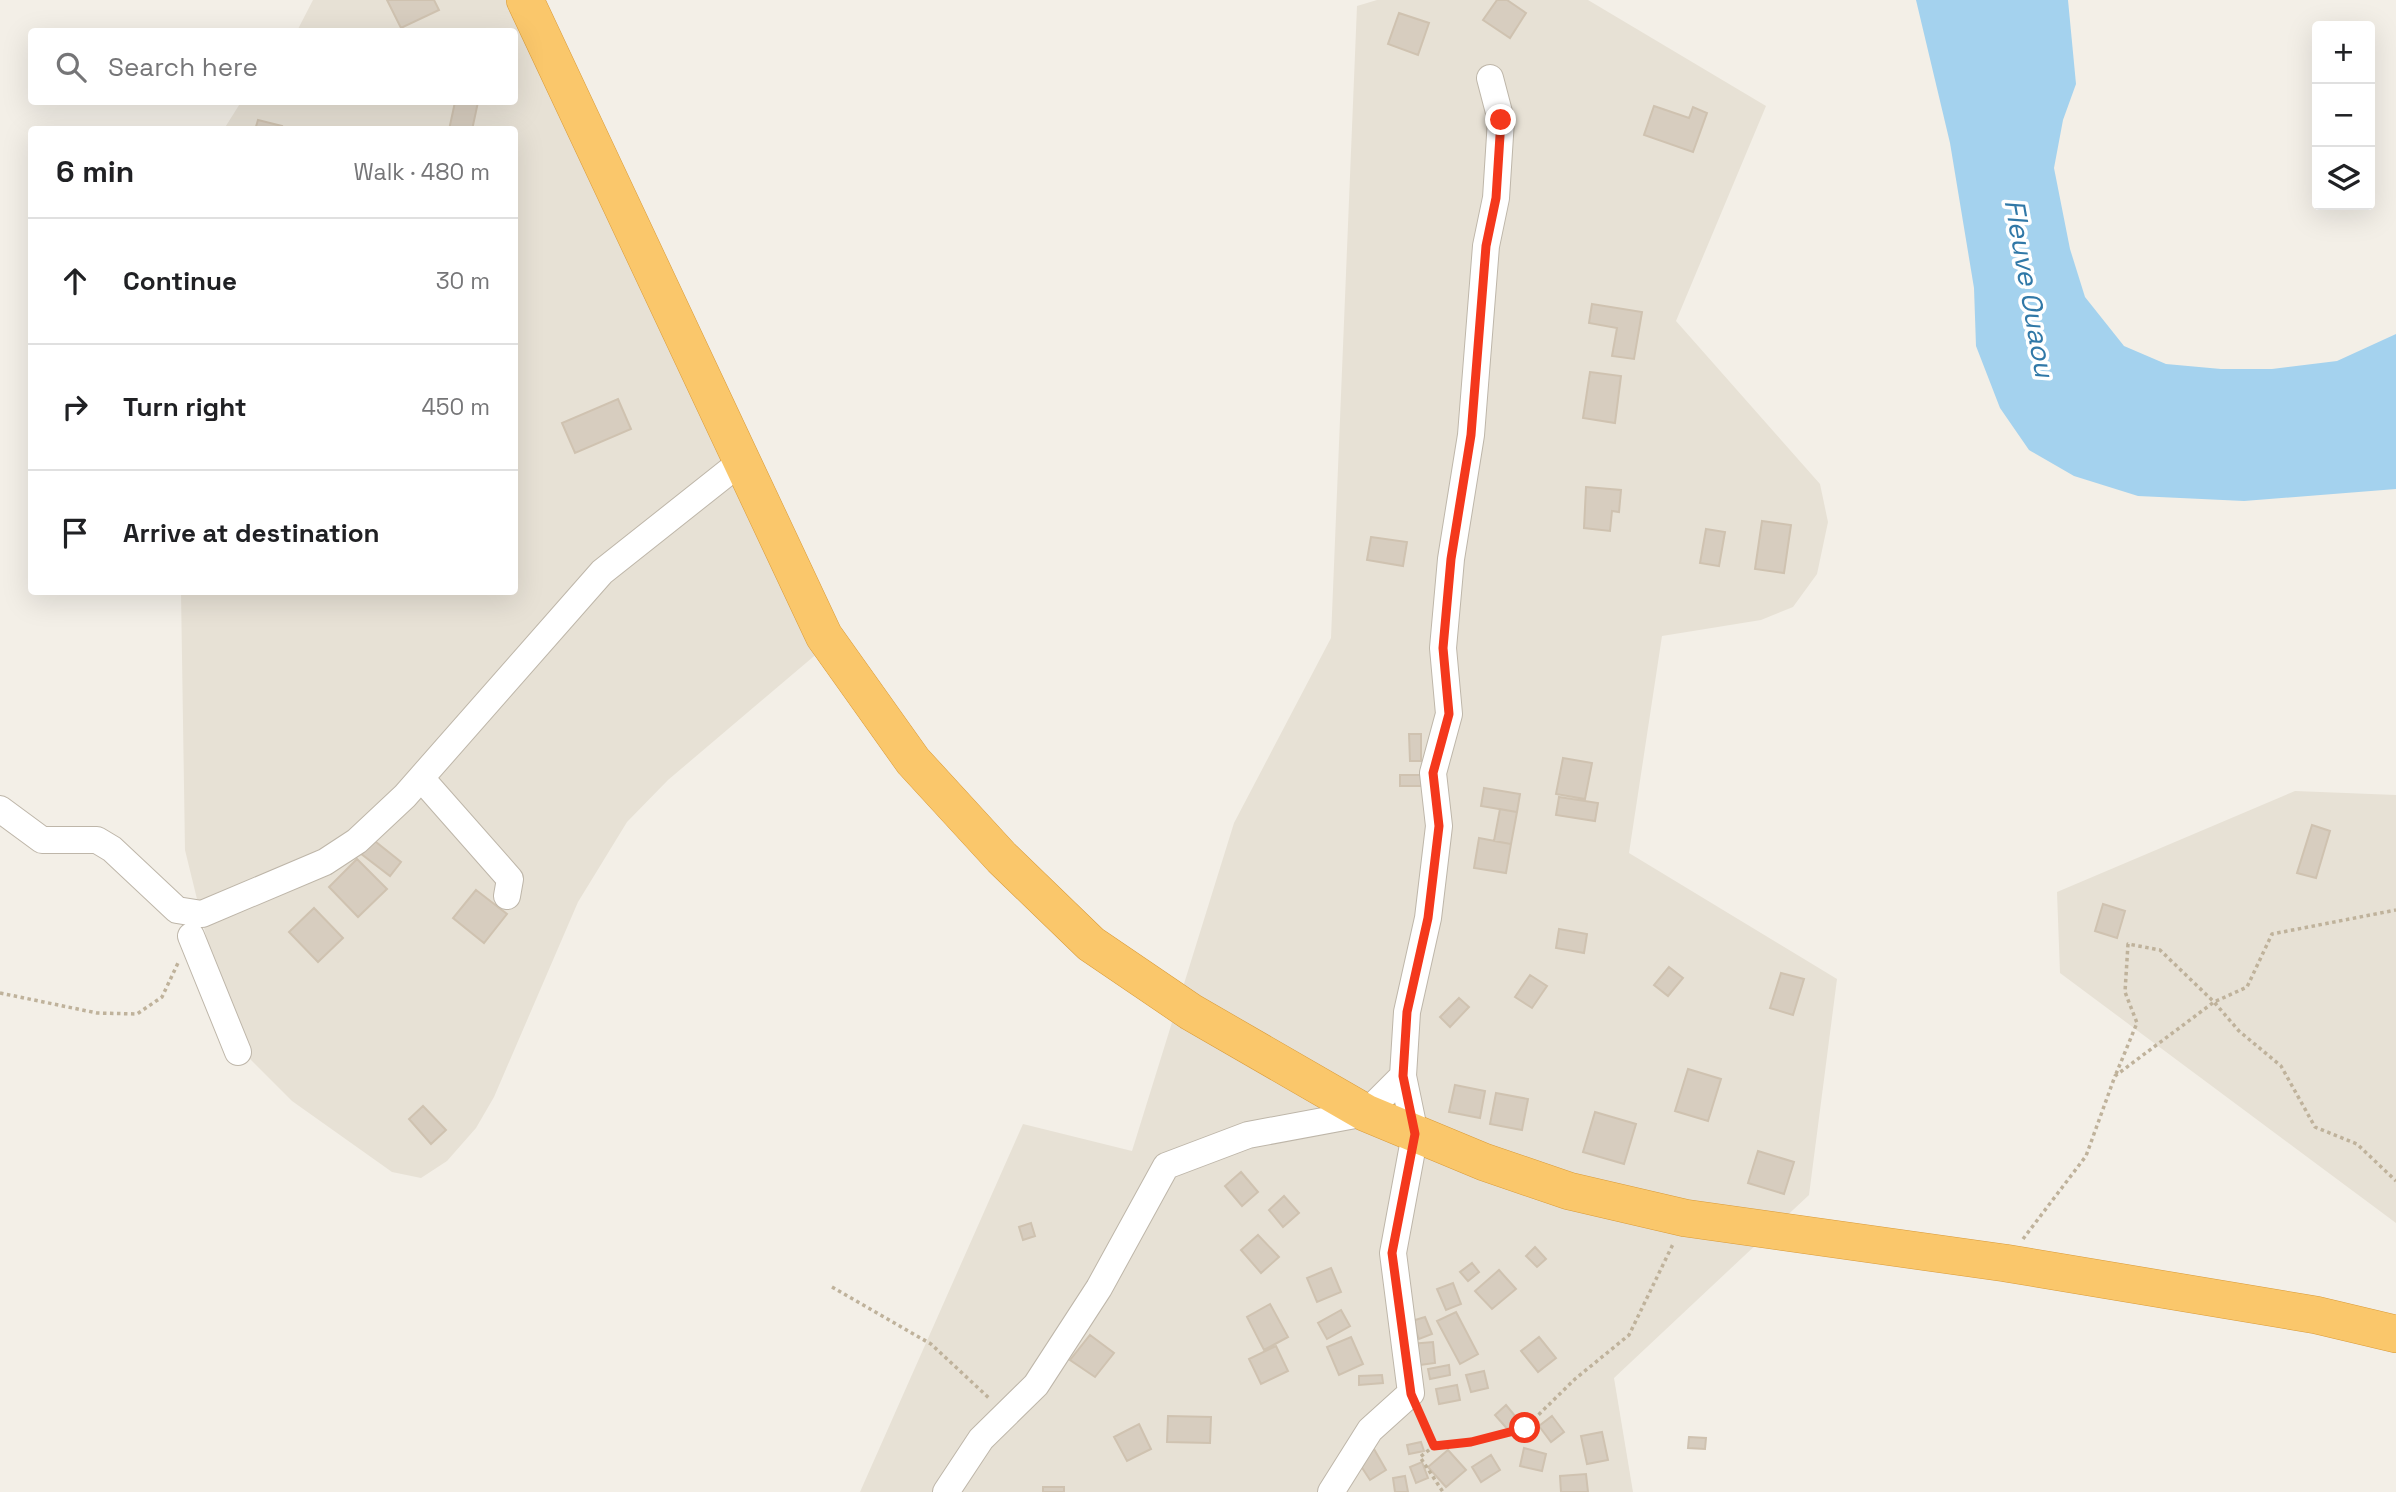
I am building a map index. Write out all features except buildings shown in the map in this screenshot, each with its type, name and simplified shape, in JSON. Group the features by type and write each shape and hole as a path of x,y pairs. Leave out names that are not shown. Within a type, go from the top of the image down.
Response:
{"highway":[{"path":"525,0 824,636 913,761 1002,858 1091,944 1191,1012 1366,1113 1569,1191 1685,1218 2005,1263 2316,1315 2396,1334"}],"street":[{"path":"1331,1492 1370,1430 1411,1394 1392,1253 1415,1134 1403,1076 1407,1012 1428,918 1439,826 1433,773 1449,714 1443,648 1451,559 1471,435 1486,246 1496,198 1501,120 1490,78"},
{"path":"0,809 42,840 97,840 112,849 177,910 202,914 325,862 357,841 421,778 602,572 741,461"},
{"path":"421,778 510,879 507,896"},
{"path":"191,936 238,1052"},
{"path":"946,1492 981,1439 1036,1385 1085,1310 1166,1166 1248,1135 1366,1113 1403,1076"}],"path":[{"path":"2115,1076 2214,1002 2247,987 2272,934 2396,910"},
{"path":"0,993 97,1013 137,1014 162,997 191,936"},
{"path":"2005,1263 2085,1156 2137,1023 2125,992 2128,944 2160,950 2214,1002 2239,1031 2281,1066 2315,1127 2357,1144 2396,1181"},
{"path":"1443,1492 1420,1457 1434,1446 1471,1442 1525,1428 1575,1379 1629,1335 1685,1218"},
{"path":"832,1287 931,1344 1007,1414"},
{"path":"1411,1394 1434,1446"}],"shaded area":[{"path":"313,0 527,0 826,646 668,780 627,822 578,902 494,1097 476,1128 447,1161 421,1178 392,1172 292,1101 240,1049 218,985 185,850 181,595 518,595 518,126 226,126 239,105 518,105 518,28 299,28"},
{"path":"1377,0 1588,0 1766,106 1676,321 1820,484 1828,522 1817,574 1793,607 1761,620 1662,636 1629,853 1837,979 1809,1195 1614,1378 1633,1492 860,1492 1023,1124 1132,1151 1234,823 1331,638 1357,6"},
{"path":"2295,791 2396,795 2396,1223 2060,973 2057,892"}],"water":[{"name":"Fleuve Ouaou","path":"1916,0 2068,0 2076,84 2063,120 2054,168 2070,249 2085,297 2124,346 2166,364 2221,369 2272,369 2337,361 2396,334 2396,489 2244,501 2138,496 2074,476 2029,450 2000,408 1976,346 1974,288 1950,143"}],"route":[{"path":"1501,120 1496,198 1486,246 1471,435 1451,559 1443,648 1449,714 1433,773 1439,826 1428,918 1407,1012 1403,1076 1415,1134 1392,1253 1411,1394 1434,1446 1471,1442 1525,1428"}]}
